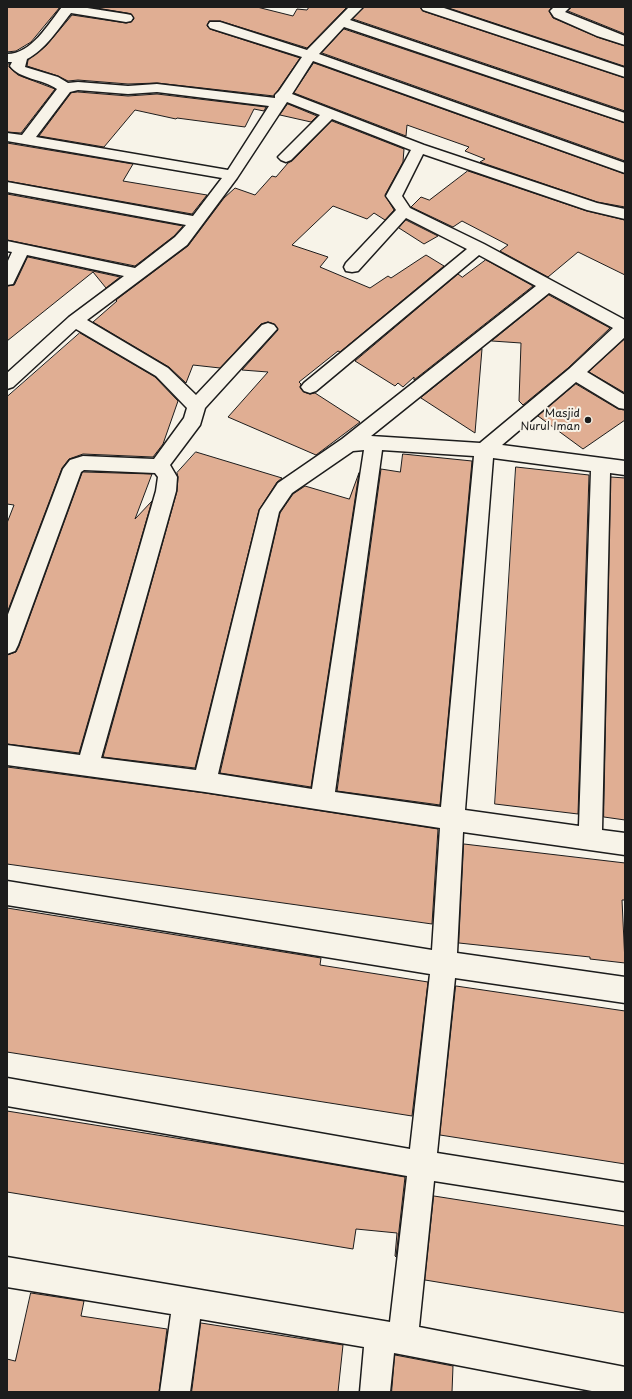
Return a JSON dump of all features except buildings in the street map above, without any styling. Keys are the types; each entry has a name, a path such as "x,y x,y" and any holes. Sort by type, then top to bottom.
{"street":[{"path":"7,383 75,321 181,241 232,175 310,55 356,7"},
{"path":"428,7 625,73"},
{"path":"563,7 557,11 559,14 602,33 625,41"},
{"path":"7,58 21,56 36,46 69,8 126,18"},
{"path":"342,22 625,118"},
{"path":"215,25 310,55 625,168"},
{"path":"21,56 17,66 20,70 53,80 66,88 78,86 128,90 157,88 280,99 330,112 420,148 593,207 625,214"},
{"path":"26,140 66,88"},
{"path":"286,156 330,112"},
{"path":"7,137 232,175"},
{"path":"375,1392 391,1337 422,1165 444,964 452,820 484,450 575,373 625,327 478,248 404,211 394,196 420,148"},
{"path":"7,187 197,222"},
{"path":"352,268 404,211"},
{"path":"7,280 14,247 139,274"},
{"path":"310,387 478,248"},
{"path":"206,782 270,510 285,488 349,444 548,286"},
{"path":"75,321 162,372 196,406"},
{"path":"159,466 193,420 196,406 268,328"},
{"path":"575,373 625,403"},
{"path":"349,444 374,443 484,450 625,468"},
{"path":"322,801 374,443"},
{"path":"7,645 73,469 77,465 83,463 159,466 166,472 168,477 166,491 88,765"},
{"path":"590,839 601,465"},
{"path":"7,755 88,765 322,801 625,844"},
{"path":"7,893 444,964 625,990"},
{"path":"7,1092 422,1165 625,1197"},
{"path":"7,1272 391,1337 589,1384 625,1382"},
{"path":"175,1392 187,1302"}],"place":[{"name":"Masjid Nurul Iman","path":"588,420"}]}
